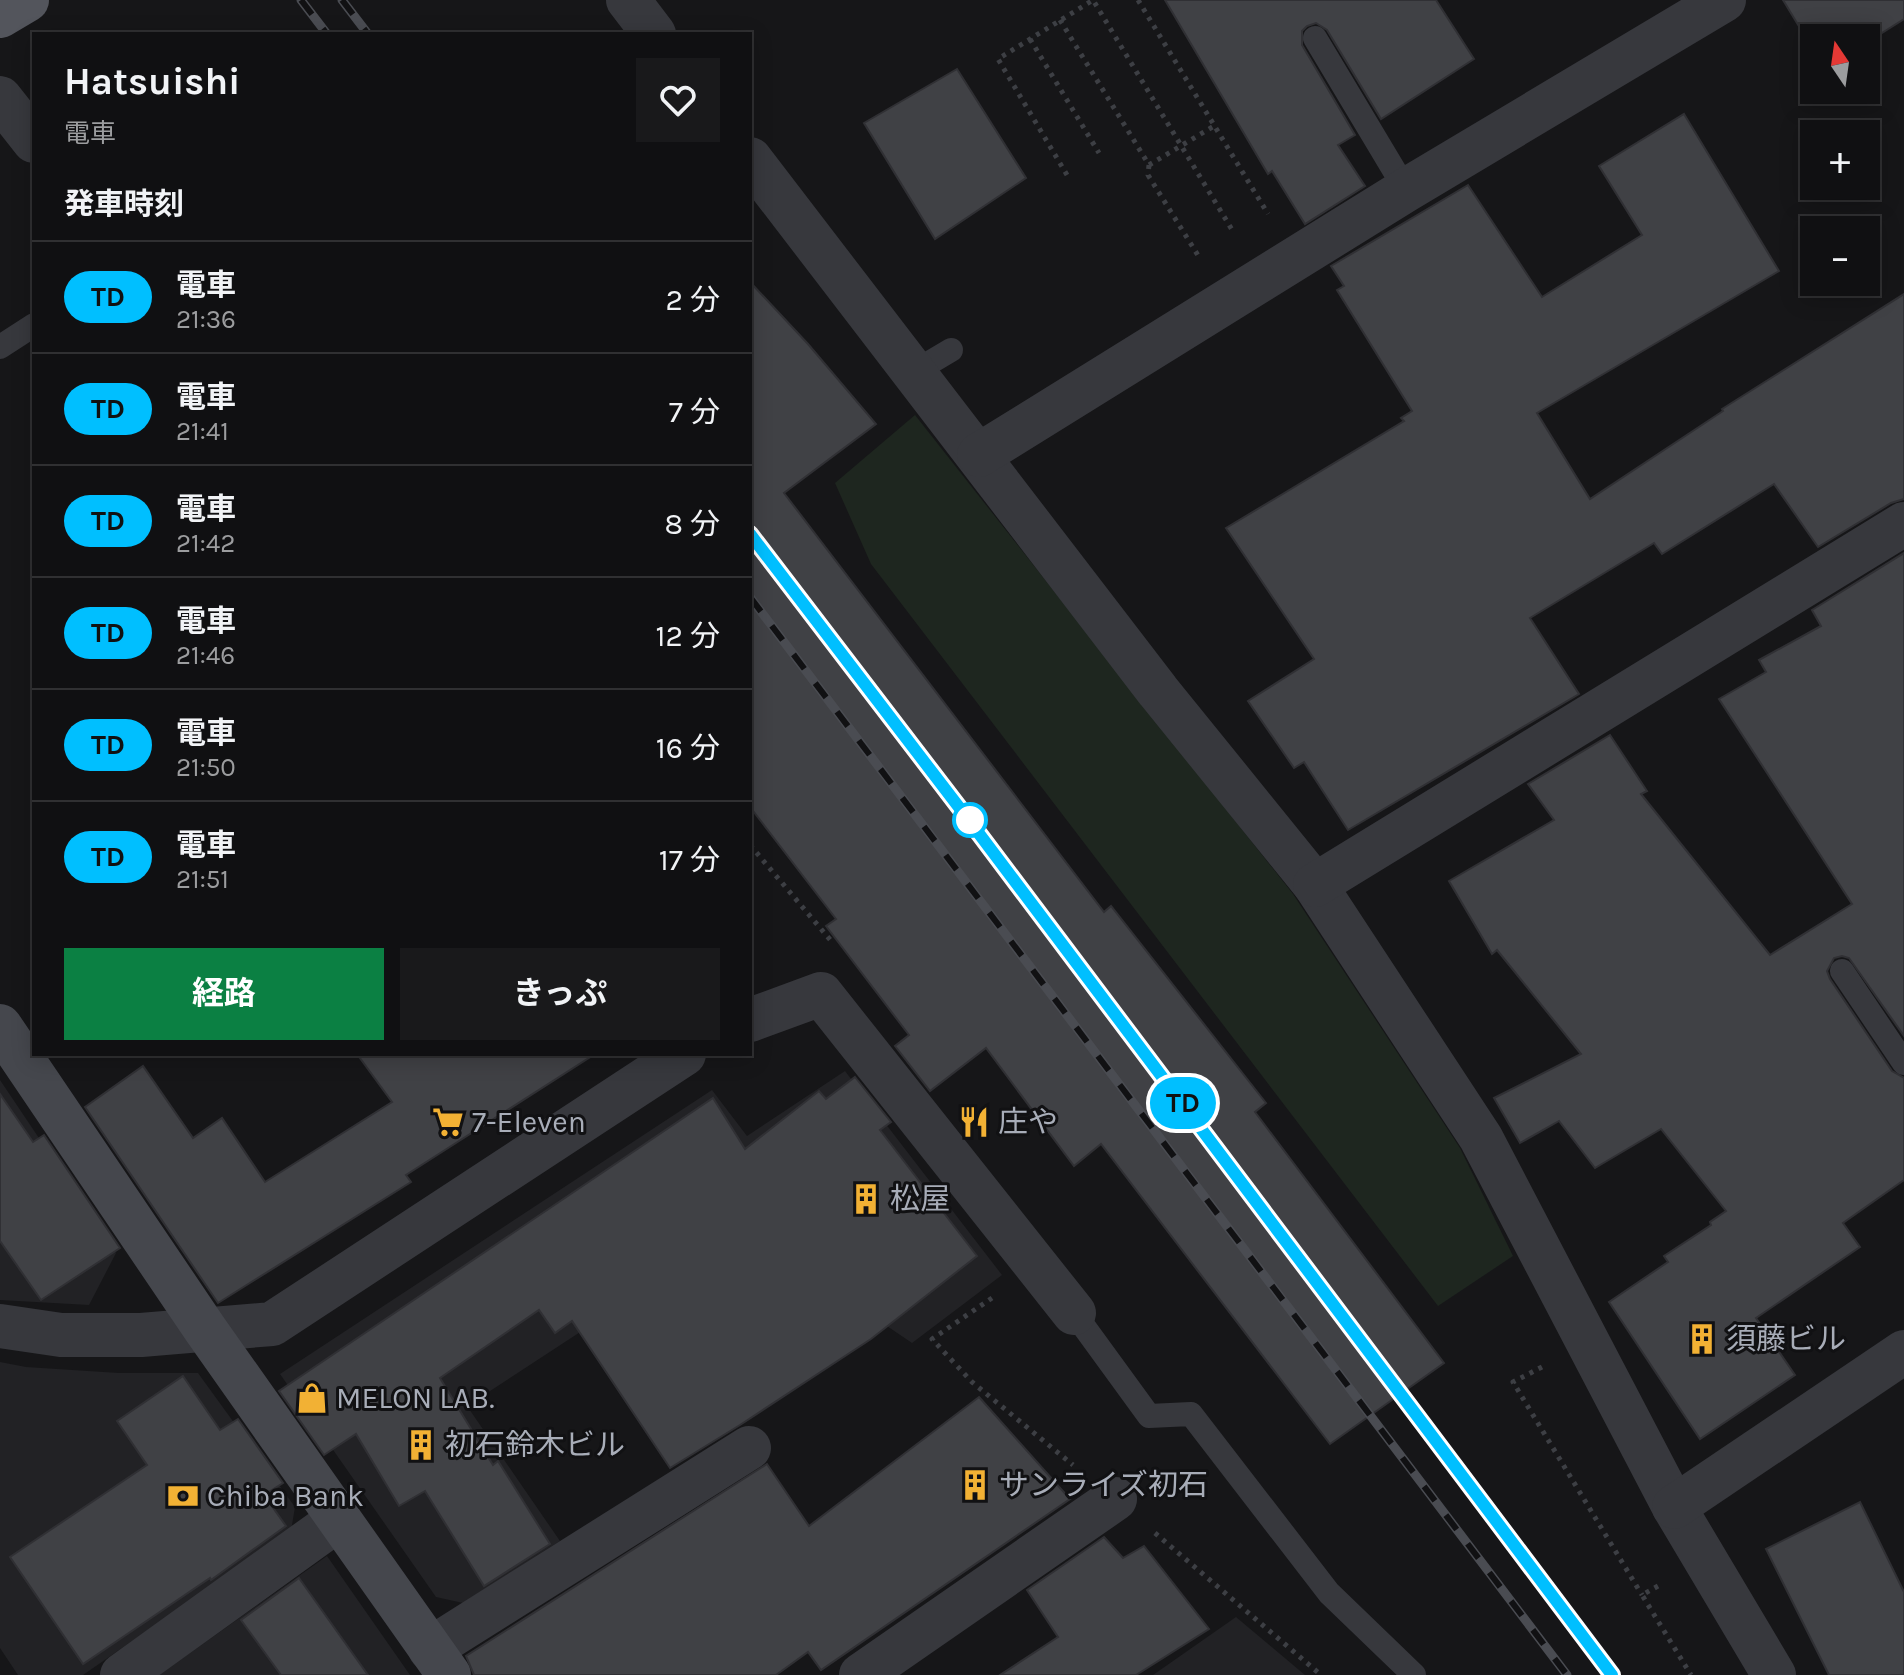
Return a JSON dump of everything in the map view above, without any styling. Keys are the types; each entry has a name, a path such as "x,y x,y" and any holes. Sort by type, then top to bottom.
{"main road":[{"path":"0,16 27,0"}],"street":[{"path":"628,0 652,32"},
{"path":"979,455 1150,332 1262,278 1724,0"},
{"path":"0,98 32,138"},
{"path":"752,161 933,361 979,455 1158,691 1315,885 1481,1138 1674,1507 1774,1675"},
{"path":"1315,885 1904,524"},
{"path":"752,1019 821,994 1074,1313"},
{"path":"0,1026 205,1329 440,1662 749,1448"},
{"path":"0,1326 61,1335 141,1335 272,1324 681,1056"},
{"path":"1674,1507 1904,1352"},
{"path":"861,1675 1115,1499"},
{"path":"122,1675 339,1519"}],"lane":[{"path":"1315,38 1406,190"},
{"path":"0,347 32,326"},
{"path":"1842,971 1904,1063"},
{"path":"1074,1313 1149,1416 1191,1414 1329,1593 1414,1675"}],"path":[{"path":"1067,175 998,59 1093,0 1262,278"},
{"path":"1138,0 1276,227"},
{"path":"1060,20 1149,165 1148,175 1208,270"},
{"path":"1030,39 1099,153"},
{"path":"1149,165 1214,126"},
{"path":"1003,1291 932,1339 972,1382 1321,1675"},
{"path":"1551,1363 1513,1382 1642,1595"}],"shaded area":[{"path":"915,415 1293,894 1460,1148 1513,1256 1438,1306 871,564 835,483"},
{"path":"845,1071 1002,1275 912,1343 881,1322 620,1306 467,1406 560,1541 463,1603 436,1597 280,1374 712,1090 747,1136"},
{"path":"0,1080 116,1253 89,1305 0,1300"},
{"path":"0,1362 26,1367 119,1373 198,1373 295,1507 291,1531 83,1675 18,1675 0,1648"},
{"path":"327,1556 410,1675 159,1675"},
{"path":"1236,1617 1305,1675 1153,1675"}],"building":[{"path":"1165,0 1436,0 1474,59 1381,119 1327,30 1316,23 1307,26 1302,31 1302,45 1355,135 1338,145 1365,186 1305,224 1272,171 1268,174"},
{"path":"1783,0 1904,0 1904,19 1880,34 1880,24 1800,24 1800,28"},
{"path":"957,69 1026,178 935,239 864,123"},
{"path":"1684,114 1779,271 1537,413 1590,499 1722,409 1904,294 1904,499 1891,503 1818,547 1774,484 1662,554 1654,543 1530,618 1579,694 1348,830 1304,762 1294,768 1248,701 1314,659 1226,528 1404,421 1401,418 1412,411 1337,290 1344,286 1331,266 1468,185 1542,297 1642,235 1599,166"},
{"path":"752,284 876,424 784,493 1104,912 1111,906 1266,1103 1255,1112 1444,1363 1330,1444 1101,1144 1074,1166 986,1048 930,1091 895,1046 909,1035 826,926 836,919 752,810"},
{"path":"1904,553 1904,1036 1849,958 1834,958 1827,971 1892,1071 1904,1078 1904,1180 1843,1223 1860,1247 1756,1318 1795,1375 1700,1439 1609,1302 1668,1262 1664,1256 1711,1225 1710,1222 1726,1211 1661,1129 1595,1168 1559,1121 1520,1143 1494,1098 1581,1054 1497,950 1492,954 1449,881 1554,820 1528,784 1610,735 1647,791 1641,794 1770,955 1852,904 1719,699 1766,672 1759,660 1821,626 1812,610"},
{"path":"358,1056 592,1056 406,1175 411,1182 218,1303 85,1107 143,1066 193,1138 222,1118 265,1182 392,1102"},
{"path":"855,1077 891,1122 880,1130 977,1256 871,1339 670,1468 572,1321 555,1333 539,1310 440,1378 493,1465 498,1461 550,1544 484,1586 425,1491 399,1506 356,1434 324,1455 279,1391 713,1098 745,1149 819,1091 826,1099"},
{"path":"0,1094 33,1142 44,1135 120,1248 41,1300 0,1241"},
{"name":"Chiba Bank","path":"183,1376 220,1430 238,1419 283,1483 264,1495 286,1526 211,1580 83,1664 10,1557 147,1465 117,1421"},
{"path":"979,1397 1070,1499 821,1670 808,1652 776,1675 474,1675 466,1656 767,1464 809,1526"},
{"path":"1860,1502 1904,1592 1904,1675 1829,1675 1766,1549"},
{"path":"1104,1537 1123,1558 1144,1546 1209,1629 1136,1675 1000,1675 1058,1637 1027,1590"},
{"path":"299,1578 368,1675 281,1675 241,1620"}],"railway":[{"path":"301,0 325,32"},
{"path":"342,0 366,32"},
{"path":"752,537 1612,1675"},
{"path":"752,600 1567,1675"}],"train":[{"name":"TD","path":"752,537 1612,1675"}],"place":[{"name":"7-Eleven","path":"448,1122"},
{"name":"庄や","path":"974,1122"},
{"name":"松屋","path":"866,1199"},
{"name":"須藤ビル","path":"1702,1339"},
{"name":"MELON LAB.","path":"312,1398"},
{"name":"初石鈴木ビル","path":"421,1445"},
{"name":"サンライズ初石","path":"975,1485"},
{"name":"Chiba Bank","path":"183,1496"}]}
